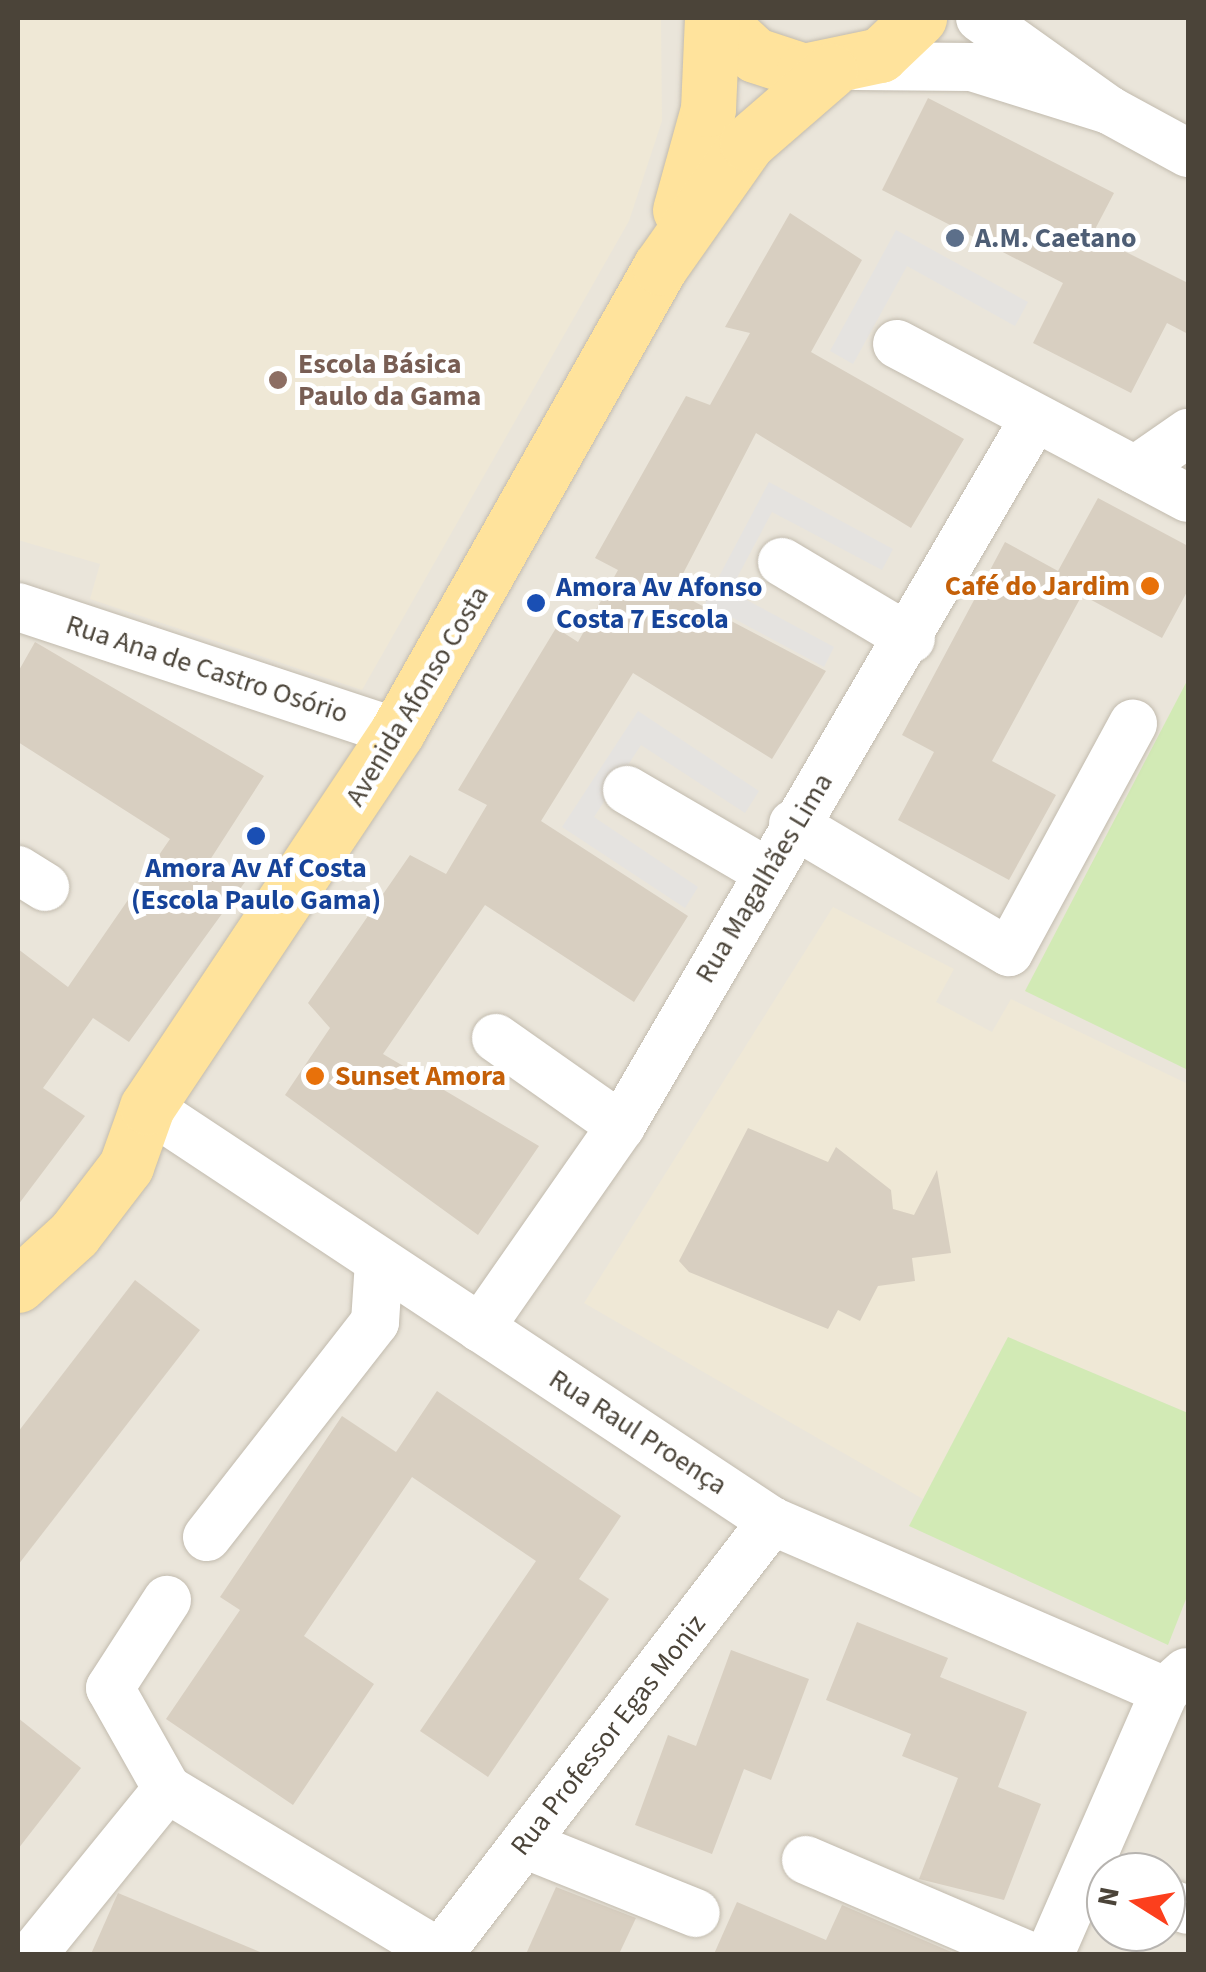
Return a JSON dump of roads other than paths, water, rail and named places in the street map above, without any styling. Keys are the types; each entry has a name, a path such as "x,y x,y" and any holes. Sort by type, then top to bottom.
{"main road":[{"path":"714,18 767,60 843,68"},
{"path":"660,268 700,152 714,18"},
{"path":"660,268 747,143 843,68 919,18"},
{"name":"Avenida Afonso Costa","path":"26,1274 105,1196 146,1107 397,732 660,268"}],"street":[{"path":"980,18 1108,110 1188,153"},
{"path":"843,68 972,66 1108,110"},
{"path":"898,344 1188,498"},
{"name":"Rua Magalhães Lima","path":"480,1328 621,1126 764,870 912,640 1034,419"},
{"path":"1135,470 1188,433"},
{"path":"782,562 912,640"},
{"name":"Rua Ana de Castro Osório","path":"18,606 397,732"},
{"path":"793,824 1010,952 1133,724"},
{"path":"627,790 764,870"},
{"path":"496,1038 621,1126"},
{"name":"Rua Raul Proença","path":"146,1107 772,1521 1177,1681"},
{"path":"207,1537 375,1322 379,1262"},
{"name":"Rua Professor Egas Moniz","path":"167,1789 442,1952 772,1521"},
{"path":"33,1954 167,1789 110,1688 166,1600"},
{"path":"1107,1852 1177,1681"},
{"path":"524,1844 696,1913"},
{"path":"806,1860 1026,1954"},
{"path":"1050,1954 1086,1895"}],"place":[{"name":"A.M. Caetano","path":"955,238"},
{"name":"Escola Básica Paulo da Gama","path":"278,380"},
{"name":"Café do Jardim","path":"1150,586"},
{"name":"Amora Av Afonso Costa 7 Escola","path":"536,603"},
{"name":"Amora Av Af Costa (Escola Paulo Gama)","path":"256,836"},
{"name":"Sunset Amora","path":"315,1076"}]}
